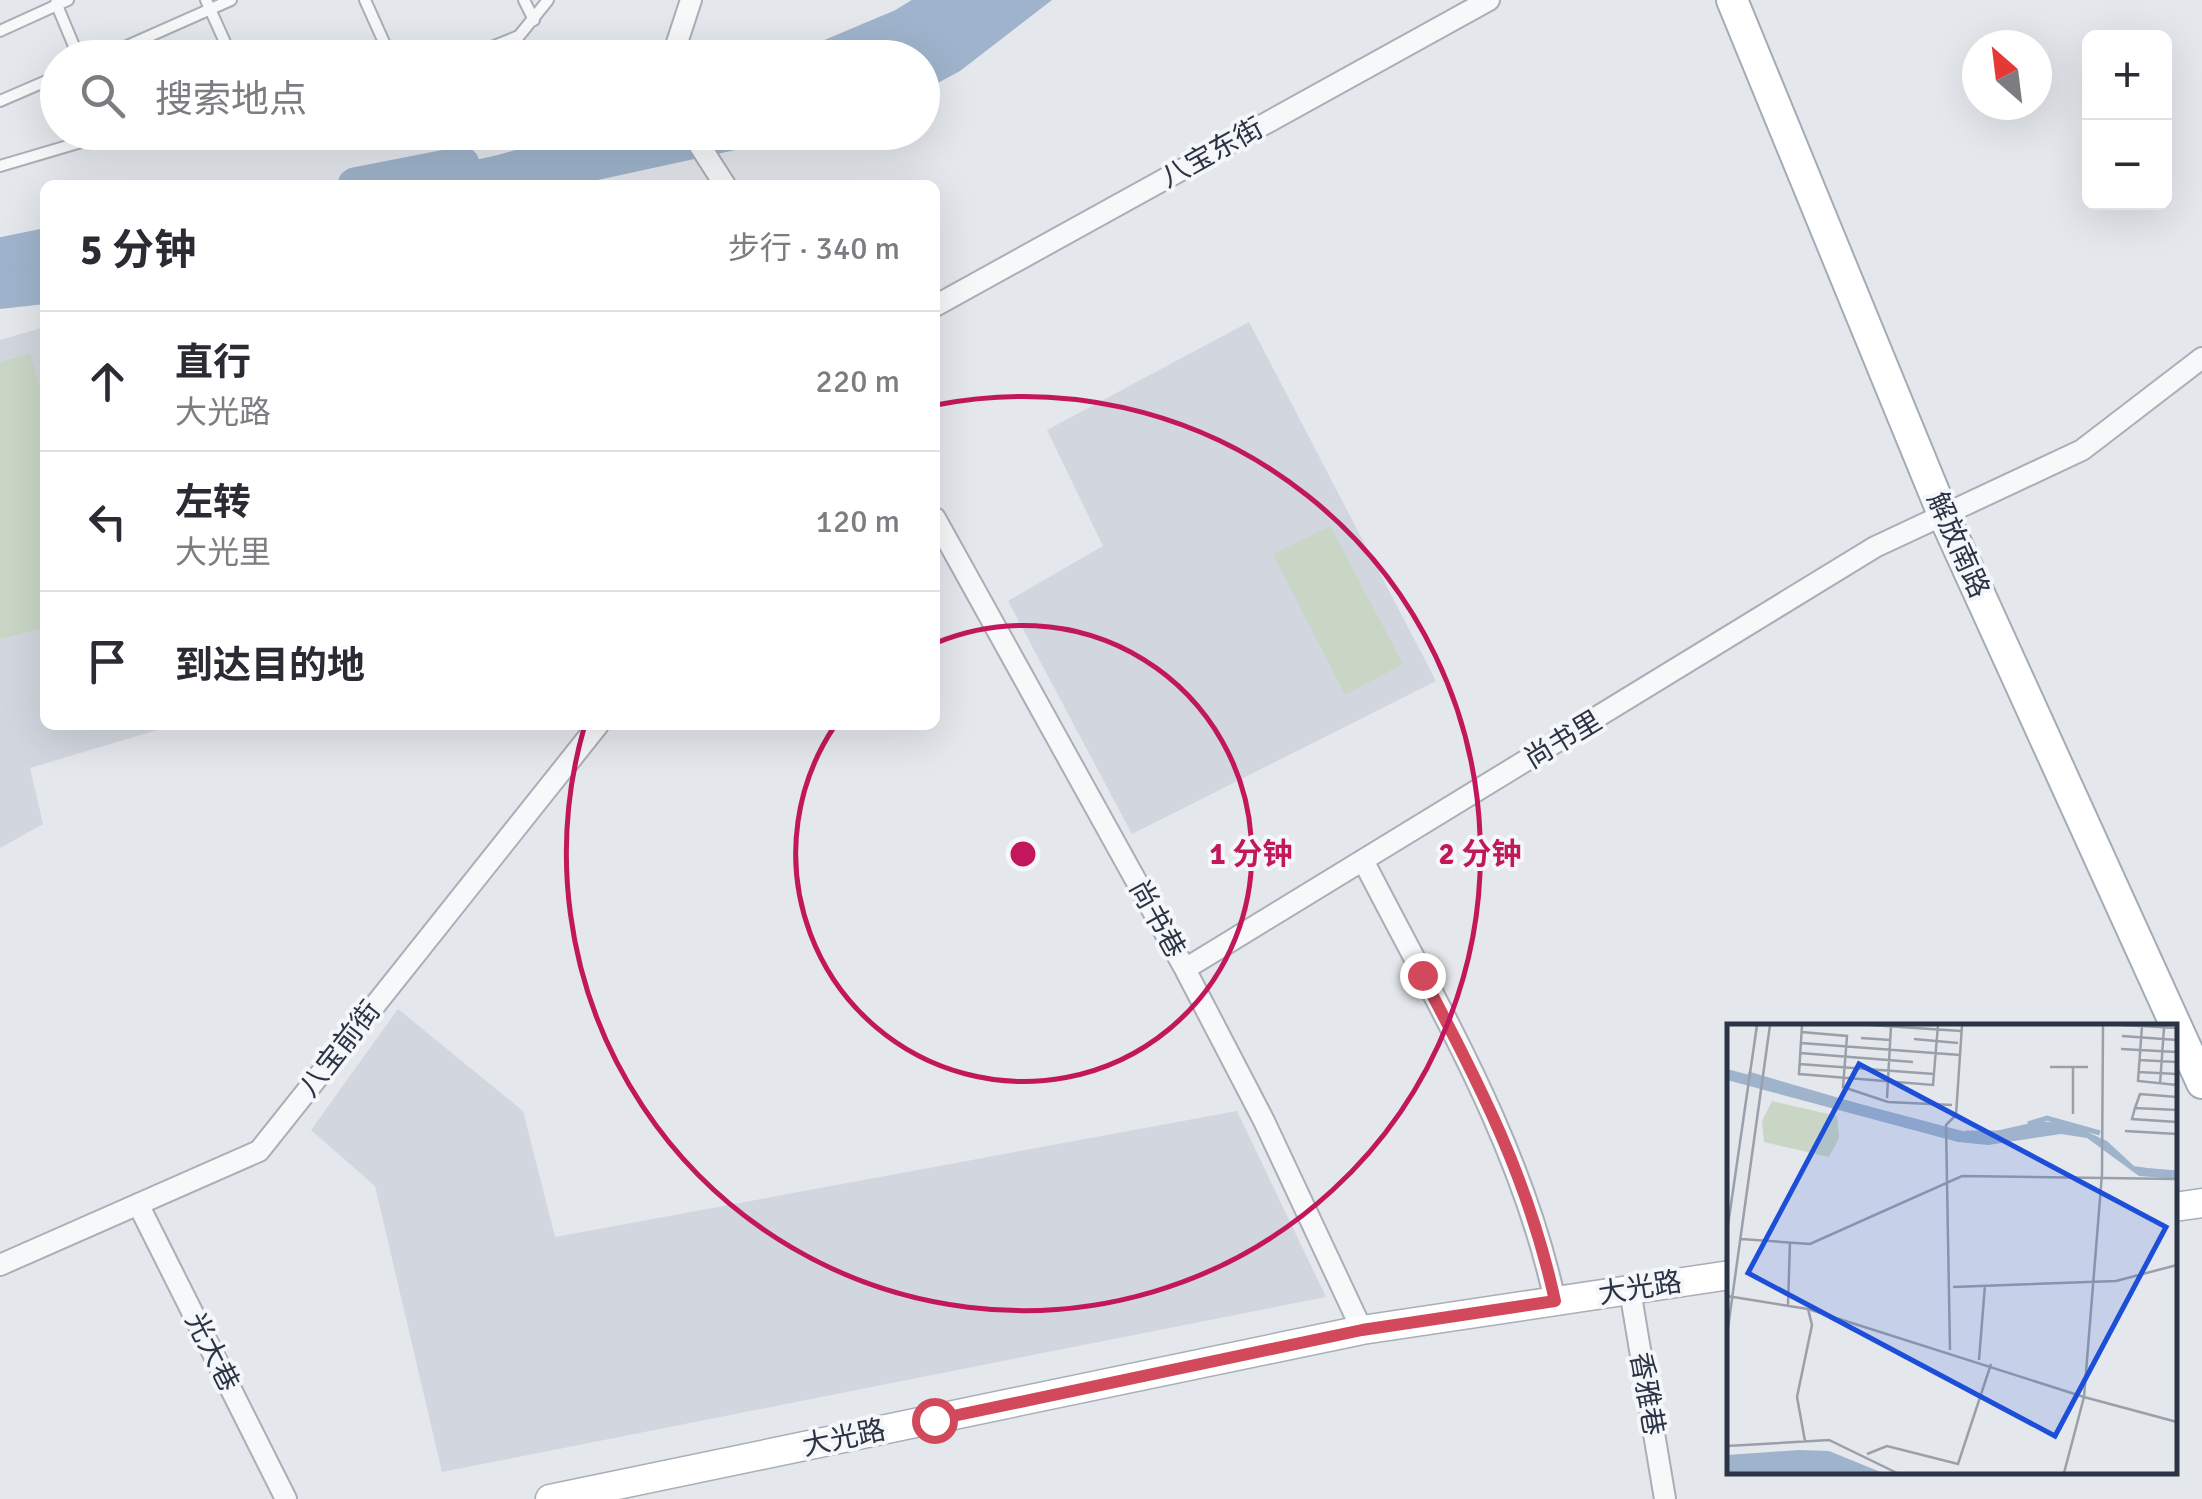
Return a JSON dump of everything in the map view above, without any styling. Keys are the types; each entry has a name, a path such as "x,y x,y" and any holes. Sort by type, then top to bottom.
{"street":[{"path":"678,40 691,0"},
{"name":"八宝东街","path":"940,303 1489,0"},
{"name":"解放南路","path":"1732,0 1943,514 2176,1024"},
{"path":"701,150 722,180"},
{"name":"尚书里","path":"1185,969 1875,547 2082,450 2202,358"},
{"name":"尚书巷","path":"940,527 1185,969 1264,1120 1362,1330"},
{"name":"八宝前街","path":"0,1265 259,1152 594,730"},
{"path":"1363,860 1498,1120 1539,1229 1555,1301"},
{"name":"解放南路","path":"2177,1027 2202,1082"},
{"path":"2177,1206 2202,1202"},
{"name":"光大巷","path":"138,1204 286,1499"},
{"name":"大光路","path":"550,1499 1362,1330 1727,1274"},
{"name":"香雅巷","path":"1630,1290 1665,1499"}],"lane":[{"path":"0,30 68,0"},
{"path":"137,40 208,5 231,0"},
{"path":"366,0 383,40"},
{"path":"524,0 534,20"},
{"path":"508,40 534,20 548,0"},
{"path":"56,3 71,40"},
{"path":"208,5 224,40"},
{"path":"0,101 40,84"},
{"path":"0,166 55,150"}],"shaded area":[{"path":"1249,322 1436,681 1132,834 1008,601 1103,546 1047,430"},
{"path":"40,328 40,730 157,730 30,768 43,824 0,848 0,340"},
{"path":"398,1009 523,1111 555,1237 1237,1111 1326,1297 442,1472 375,1186 311,1130"}],"green space":[{"path":"30,354 40,386 40,628 0,639 0,362"},
{"path":"1330,526 1403,664 1345,695 1273,554"}],"water":[{"path":"956,0 1052,0 960,71 940,82 940,40 875,40 930,20"},
{"path":"516,150 735,150 598,180 385,180"},
{"path":"40,252 40,305 0,309 0,260"}],"waterway":[{"path":"870,40 903,26 945,0"},
{"path":"380,180 462,164"},
{"path":"0,255 40,247"}],"route":[{"path":"934,1420 1362,1330 1555,1301 1539,1229 1498,1120 1422,975"}]}
